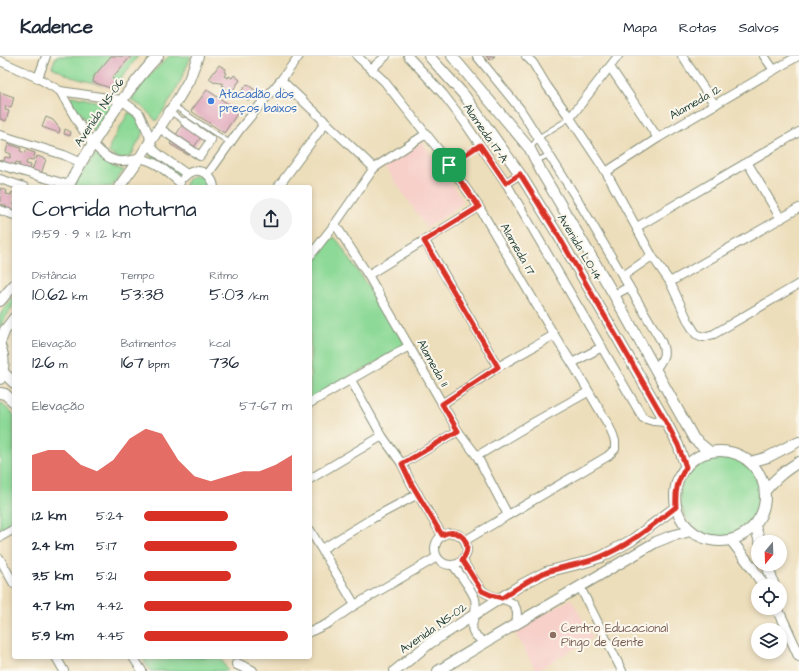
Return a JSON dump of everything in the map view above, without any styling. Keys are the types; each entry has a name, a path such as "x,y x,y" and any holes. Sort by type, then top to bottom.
{"street":[{"path":"38,78 46,56"},
{"name":"Avenida NS-06","path":"70,185 121,100 143,71 158,56"},
{"path":"120,185 172,109 189,80 198,56"},
{"path":"208,174 240,129 299,56"},
{"name":"Alameda 17","path":"357,56 384,81 426,134 479,207 554,335 572,362 609,426 615,441 614,451 594,465 466,540"},
{"path":"371,69 386,56"},
{"name":"Alameda 17-A","path":"408,56 443,94 506,183 643,418 653,422 666,422"},
{"name":"Avenida LO-14","path":"429,56 464,95 520,174 558,235 666,422 678,445 686,467"},
{"name":"Avenida LO-14","path":"452,56 530,149 535,161 614,295 694,439 710,452"},
{"path":"477,56 520,109 579,202 664,346 665,352 663,359 655,370"},
{"path":"526,56 533,63 606,172 652,256 670,282 689,323 696,334 703,337 714,334 798,286"},
{"path":"533,63 538,56"},
{"path":"570,118 618,56"},
{"path":"682,56 715,105"},
{"path":"764,56 774,70"},
{"name":"Alameda 12","path":"606,172 658,138 798,56"},
{"path":"0,61 38,78 60,91 121,100 139,114 154,150 160,156 187,174"},
{"path":"610,67 658,138"},
{"path":"281,80 374,168"},
{"path":"60,91 93,144 110,158 122,162 139,159 154,163 180,185 187,174 201,171 208,174 213,185"},
{"path":"159,128 200,156 211,140 184,122"},
{"path":"279,185 326,122"},
{"path":"637,227 799,132"},
{"path":"312,253 335,224 374,168 426,134"},
{"path":"0,135 64,155 82,163"},
{"path":"747,162 781,219"},
{"path":"0,165 66,185"},
{"path":"506,183 520,174"},
{"path":"0,179 18,185"},
{"path":"368,275 479,207"},
{"path":"670,282 799,208"},
{"path":"0,210 12,214"},
{"name":"Alameda 11","path":"335,224 368,275 458,431 477,456 508,515"},
{"path":"424,241 498,367"},
{"path":"623,276 652,256"},
{"path":"0,301 12,287"},
{"path":"614,295 629,287"},
{"path":"0,342 12,321"},
{"path":"442,404 498,367 554,335"},
{"path":"0,346 3,352 4,362 2,375 12,382"},
{"path":"312,402 409,346"},
{"path":"572,362 602,347"},
{"path":"351,380 382,436 402,464 442,535"},
{"path":"477,456 530,424 588,392"},
{"path":"0,393 5,394 12,400"},
{"path":"402,464 458,431"},
{"path":"312,477 382,436"},
{"path":"750,462 768,457 799,441"},
{"path":"724,451 738,454 750,462 758,470 763,480 766,500 762,514 755,526 744,535 731,540 717,542 703,538 691,531 682,520 676,507 675,493 678,479 686,467 696,458 710,452 724,451"},
{"path":"765,492 783,471 799,462"},
{"path":"322,549 373,518 418,494"},
{"name":"Avenida NS-02","path":"395,671 430,643 522,585 546,572 601,557 632,540 676,507"},
{"path":"755,526 758,535"},
{"path":"0,537 12,530"},
{"path":"444,669 485,642 656,542 671,536 691,531"},
{"path":"452,532 458,533 466,540 468,551 462,560 454,565 444,563 437,557 435,552 436,543 442,535 452,532"},
{"path":"312,533 355,605"},
{"path":"731,540 759,579"},
{"path":"312,631 329,623 355,605 437,557"},
{"path":"0,559 12,580"},
{"path":"462,560 482,591 510,601 515,606 518,614 516,624"},
{"path":"454,565 474,598 476,606 471,625 472,632 477,638 485,642"},
{"path":"580,587 622,671"},
{"path":"780,615 799,656"},
{"path":"57,659 64,671"},
{"path":"134,659 142,671"},
{"path":"237,664 252,671"}],"lane":[{"path":"172,109 184,122"},
{"path":"172,109 230,143"},
{"path":"530,149 538,138 570,118"},
{"path":"449,165 480,145"},
{"path":"535,161 548,155"}],"shaded area":[{"path":"422,142 464,202 427,228 385,167"},
{"name":"Centro Educacional Pingo de Gente","path":"571,599 593,638 536,671 514,631"}],"green space":[{"path":"56,56 138,56 114,88 71,77 52,67"},
{"path":"169,56 191,56 176,90 156,121 144,108 131,100 144,81"},
{"path":"72,96 113,105 95,133 70,101"},
{"path":"129,112 137,118 144,131 131,156 120,159 109,153 110,145"},
{"path":"96,153 114,167 124,170 113,185 74,185"},
{"path":"152,153 183,174 180,178 150,155"},
{"path":"195,175 200,176 205,178 209,185 185,185 188,179"},
{"path":"332,238 335,238 338,241 406,345 312,400 312,262 327,242"},
{"path":"12,298 12,307 0,327 0,315"},
{"path":"0,402 12,413 12,522 0,529"},
{"path":"721,455 737,458 750,467 759,480 762,496 759,512 750,525 737,534 721,537 705,534 692,525 683,512 680,496 683,480 692,467 705,458"},
{"path":"143,659 221,659 228,671 150,671"}],"building":[{"path":"111,56 131,56 112,78 116,81 110,88 93,82 94,76"},
{"path":"486,56 495,56 490,60"},
{"path":"219,65 226,69 224,76 228,78 229,76 232,78 234,75 240,80 230,94 224,90 225,88 222,86 224,84 215,83 209,79"},
{"path":"247,84 256,91 249,101 239,94"},
{"name":"Atacadão dos preços baixos","path":"207,90 239,111 224,133 191,111"},
{"path":"0,92 14,97 11,108 6,106 5,110 9,111 6,121 0,119"},
{"path":"46,117 53,120 60,129 59,133 42,127"},
{"path":"183,124 202,136 188,155 170,144"},
{"path":"65,129 71,132 70,136 64,134"},
{"path":"8,144 21,148 20,151 25,153 26,150 35,153 33,160 28,159 26,164 31,165 30,171 18,169 20,163 16,162 14,168 3,163 5,157 10,158 11,154 6,152"},
{"path":"37,156 46,159 41,174 32,171"},
{"path":"0,188 7,191 6,194 11,195 12,192 12,212 4,211 6,206 2,204 0,209"}],"place":[{"name":"Atacadão dos preços baixos","path":"211,101"},
{"name":"Centro Educacional Pingo de Gente","path":"553,635"}],"route":[{"path":"480,145 506,183 520,174 558,235 666,422 678,445 686,467 678,479 675,493 676,507 632,540 601,557 546,572 502,598 482,591 462,560 468,551 466,540 458,533 452,532 442,535 411,483 402,464 458,431 442,404 498,367 424,241 479,207 449,165 480,145"}]}
